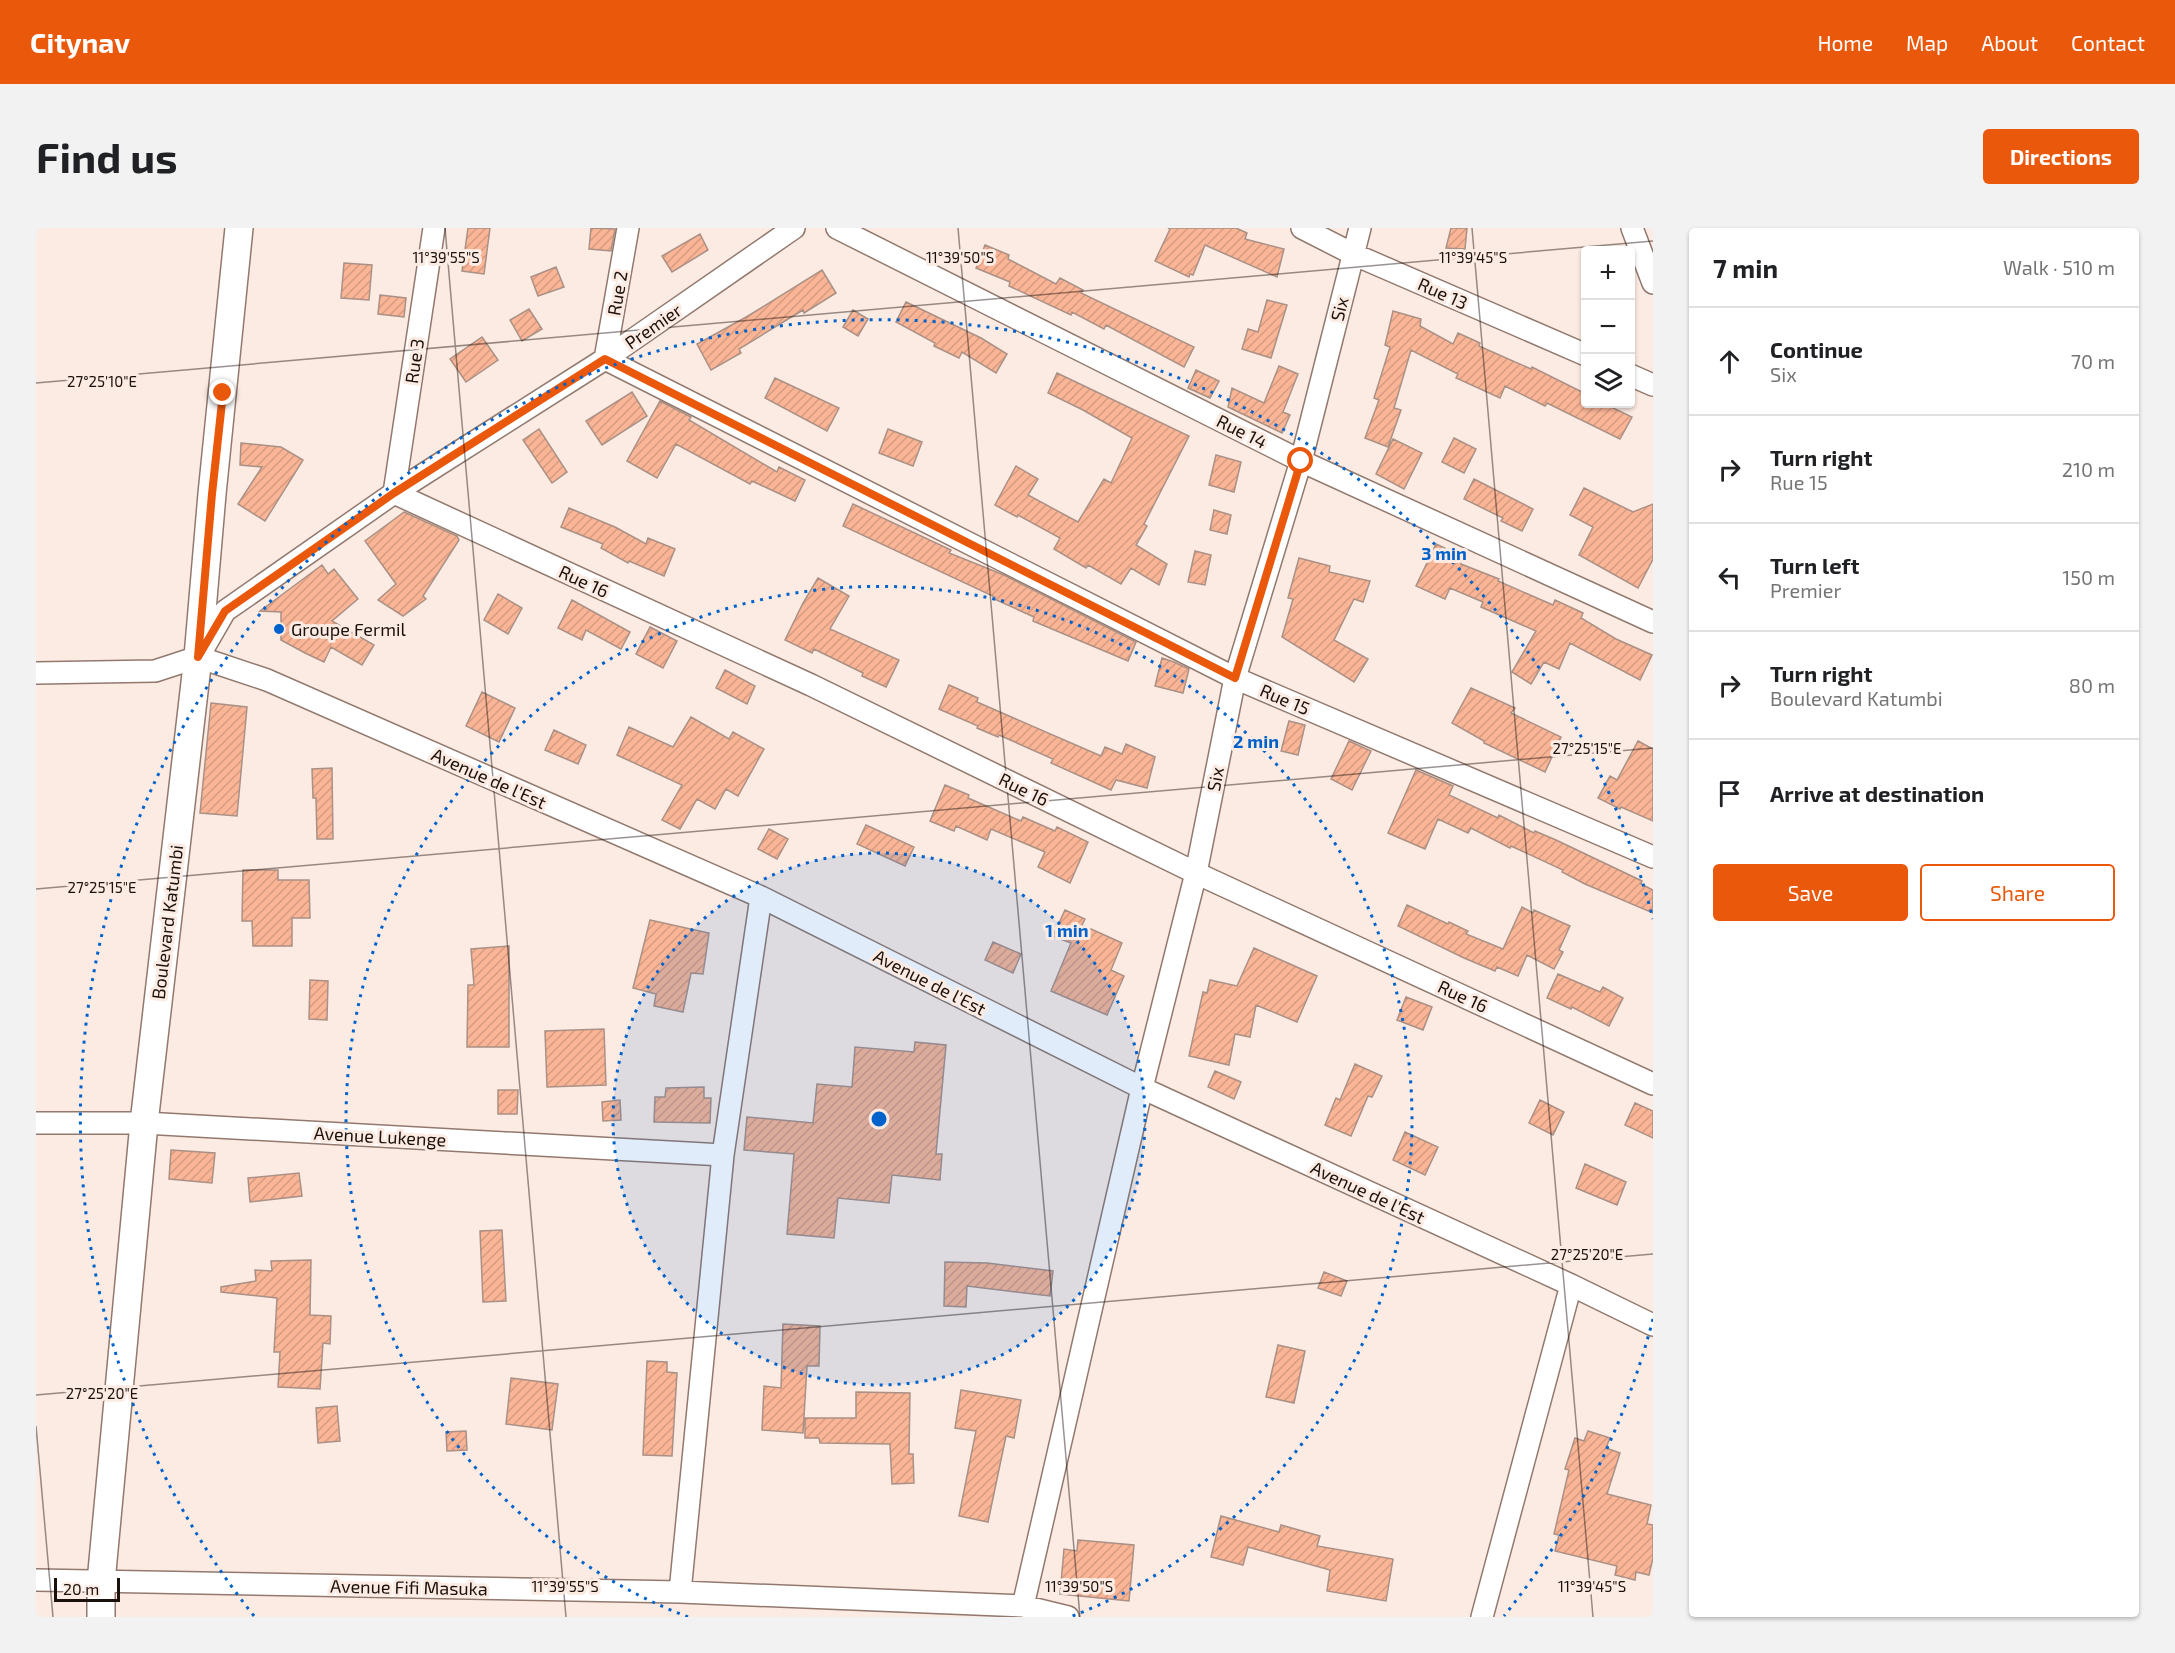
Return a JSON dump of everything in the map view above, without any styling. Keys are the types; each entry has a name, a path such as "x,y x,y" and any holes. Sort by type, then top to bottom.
{"street":[{"name":"Boulevard Katumbi","path":"101,1617 100,1582 144,1123 198,657 239,228"},
{"name":"Rue 3","path":"394,493 434,228"},
{"name":"Rue 2","path":"605,359 628,228"},
{"name":"Premier","path":"198,657 225,611 394,493 605,359 794,228"},
{"name":"Rue 14","path":"837,228 1301,461 1653,622"},
{"name":"Rue 13","path":"1302,228 1353,254 1584,354"},
{"name":"Six","path":"1023,1606 1142,1088 1196,873 1235,678 1301,461 1360,228"},
{"path":"1632,228 1653,283"},
{"name":"Rue 15","path":"605,359 1235,678 1653,857"},
{"path":"1635,377 1653,385"},
{"name":"Rue 16","path":"394,493 811,685 1196,873 1653,1084"},
{"path":"36,673 155,671 198,657"},
{"name":"Avenue de l'Est","path":"198,657 267,680 761,897 1142,1088 1653,1325"},
{"path":"680,1592 723,1155 761,897"},
{"name":"Avenue Lukenge","path":"36,1123 144,1123 723,1155"},
{"path":"1482,1617 1571,1285"},
{"name":"Avenue Fifi Masuka","path":"36,1580 680,1592 1023,1606 1068,1617"}],"building":[{"path":"468,228 490,228 484,274 462,271"},
{"path":"591,228 615,229 611,251 589,249"},
{"path":"1168,228 1236,228 1247,233 1245,239 1284,249 1277,277 1205,245 1193,275 1190,274 1189,277 1155,261 1170,229"},
{"path":"1451,228 1467,228 1465,249 1446,248"},
{"path":"700,234 708,250 672,272 662,256"},
{"path":"985,245 1009,255 1008,259 1056,284 1060,278 1083,290 1081,293 1194,347 1184,367 1106,325 1104,329 1072,312 1071,315 1009,286 1010,282 976,268"},
{"path":"344,263 372,265 369,300 341,298"},
{"path":"556,267 564,287 538,296 531,277"},
{"path":"822,270 836,293 739,349 741,353 711,370 697,344 748,316"},
{"path":"380,295 406,298 404,317 378,314"},
{"path":"1267,300 1287,305 1271,358 1242,349 1248,329 1258,332"},
{"path":"906,302 981,338 1007,354 996,373 962,352 959,358 934,346 935,343 896,322"},
{"path":"529,309 542,329 522,341 510,320"},
{"path":"853,310 868,319 858,336 843,327"},
{"path":"1393,311 1421,319 1420,326 1453,344 1458,333 1480,343 1479,346 1531,369 1532,367 1581,392 1581,408 1613,408 1632,417 1620,439 1547,403 1545,406 1505,386 1500,398 1456,378 1458,374 1411,350 1394,408 1401,410 1388,447 1365,438 1379,400 1374,398 1390,347 1385,345"},
{"path":"482,337 498,360 466,382 450,359"},
{"path":"1279,366 1298,374 1283,412 1290,415 1282,433 1228,407 1232,388 1264,403"},
{"path":"1196,370 1219,381 1210,398 1188,388"},
{"path":"1057,373 1189,436 1144,524 1147,526 1136,545 1167,564 1159,585 1131,568 1121,584 1088,565 1086,568 1054,549 1060,538 995,505 1016,466 1038,479 1028,495 1078,522 1104,479 1111,483 1132,438 1048,393"},
{"path":"775,378 839,408 827,431 765,398"},
{"path":"632,392 647,416 602,445 586,421"},
{"path":"660,401 691,417 689,420 777,472 779,467 805,480 795,501 752,481 750,484 676,444 657,478 627,461"},
{"path":"539,429 567,472 552,483 523,440"},
{"path":"888,429 922,442 913,466 879,453"},
{"path":"1454,438 1476,449 1464,473 1442,462"},
{"path":"1393,439 1422,453 1404,489 1376,474"},
{"path":"241,443 281,447 303,460 265,521 238,504 262,467 240,465"},
{"path":"1216,455 1241,462 1234,492 1209,485"},
{"path":"1474,479 1533,509 1522,531 1501,521 1503,518 1464,499"},
{"path":"1584,488 1633,512 1653,504 1653,559 1638,588 1579,555 1593,527 1570,515"},
{"path":"853,504 951,550 949,553 1004,575 1136,642 1128,661 1033,621 1034,617 994,599 995,597 843,526"},
{"path":"569,508 615,527 646,544 648,538 675,549 664,576 629,561 628,563 601,548 603,544 561,527"},
{"path":"1214,510 1231,515 1227,534 1210,530"},
{"path":"404,512 457,536 459,540 423,596 426,599 403,616 378,600 396,584 365,541"},
{"path":"1436,544 1464,557 1461,564 1553,605 1555,600 1583,613 1581,618 1616,639 1652,655 1640,680 1570,643 1559,669 1544,662 1531,684 1512,672 1536,631 1481,607 1483,602 1450,588 1445,599 1416,586"},
{"path":"1195,551 1211,555 1205,585 1188,582"},
{"path":"1299,558 1330,566 1329,572 1370,581 1363,602 1354,599 1334,640 1368,659 1354,682 1282,637 1293,599 1288,598"},
{"path":"322,565 328,574 334,569 358,599 332,621 374,645 362,665 331,647 324,662 305,653 281,640 281,612 260,611"},
{"path":"818,578 849,596 830,629 899,660 886,687 814,649 812,653 785,640"},
{"path":"498,594 522,608 508,634 484,620"},
{"path":"572,600 630,632 621,649 586,630 582,640 558,628"},
{"path":"650,627 677,641 663,668 636,654"},
{"path":"1162,658 1189,669 1183,693 1155,686"},
{"path":"725,670 755,686 747,704 716,688"},
{"path":"949,685 978,698 977,702 1101,756 1105,747 1122,754 1126,744 1155,757 1147,788 1116,780 1111,790 1051,763 1053,759 999,735 998,737 977,728 978,726 939,709"},
{"path":"1471,688 1515,708 1511,713 1561,737 1545,772 1484,743 1452,723"},
{"path":"482,692 515,708 499,742 466,726"},
{"path":"211,703 247,707 237,816 200,813"},
{"path":"691,717 729,739 733,732 764,749 738,796 726,789 715,809 697,799 680,829 662,820 682,785 617,755 629,727 673,747"},
{"path":"1289,721 1305,725 1298,755 1281,751"},
{"path":"554,730 586,745 578,764 545,750"},
{"path":"1349,741 1371,751 1352,790 1331,779"},
{"path":"1638,741 1653,749 1653,821 1598,798 1610,776 1617,780"},
{"path":"332,768 333,839 317,839 316,798 313,798 312,769"},
{"path":"1416,770 1453,786 1449,795 1498,818 1499,815 1534,833 1535,831 1556,840 1642,881 1641,884 1653,890 1653,913 1585,884 1562,872 1563,870 1511,846 1510,848 1471,828 1468,833 1438,819 1425,849 1388,833"},
{"path":"945,785 969,795 968,798 1021,821 1023,817 1055,831 1057,827 1088,842 1070,883 1038,867 1045,852 991,829 987,840 956,826 954,831 930,821"},
{"path":"866,825 914,847 905,866 857,844"},
{"path":"769,829 788,839 777,859 758,849"},
{"path":"243,870 278,870 278,880 309,880 310,918 292,918 292,946 253,946 252,921 242,921"},
{"path":"1407,905 1448,924 1449,922 1468,931 1466,934 1503,949 1522,907 1570,926 1559,950 1563,952 1554,969 1527,955 1518,976 1497,967 1495,971 1398,926"},
{"path":"1065,910 1085,919 1082,925 1122,943 1111,970 1124,976 1107,1015 1051,991 1071,943 1053,936"},
{"path":"650,920 709,933 703,974 691,973 683,1012 654,1006 656,994 633,988"},
{"path":"993,942 1021,954 1013,973 985,960"},
{"path":"509,946 509,1047 467,1047 468,985 474,985 471,949"},
{"path":"1254,948 1317,976 1297,1022 1256,1005 1250,1037 1235,1034 1229,1065 1189,1056 1203,992 1207,993 1210,980 1237,986"},
{"path":"1558,974 1600,992 1603,987 1623,998 1609,1026 1572,1007 1571,1009 1547,998"},
{"path":"310,980 328,981 327,1020 309,1019"},
{"path":"1406,997 1432,1007 1423,1030 1397,1020"},
{"path":"604,1029 606,1085 547,1087 545,1031"},
{"path":"915,1042 946,1045 936,1154 942,1154 940,1180 892,1175 889,1203 838,1198 834,1238 787,1234 794,1154 744,1150 747,1117 813,1123 817,1084 852,1087 855,1047 914,1052"},
{"path":"1355,1064 1382,1076 1372,1097 1368,1096 1351,1136 1325,1125 1336,1098 1340,1100"},
{"path":"1215,1071 1241,1082 1234,1099 1208,1087"},
{"path":"704,1087 704,1098 711,1098 710,1123 654,1122 655,1097 665,1097 666,1088"},
{"path":"498,1090 518,1090 517,1114 498,1114"},
{"path":"620,1100 621,1120 603,1121 602,1102"},
{"path":"1540,1100 1564,1112 1553,1135 1529,1123"},
{"path":"1635,1103 1653,1111 1653,1138 1625,1125"},
{"path":"1405,1132 1438,1147 1425,1175 1393,1160"},
{"path":"171,1150 215,1153 212,1183 169,1179"},
{"path":"1585,1164 1626,1182 1617,1205 1576,1188"},
{"path":"299,1173 302,1196 250,1202 248,1178"},
{"path":"502,1230 506,1301 483,1302 480,1231"},
{"path":"311,1260 310,1315 331,1316 330,1344 323,1343 320,1389 278,1387 280,1352 274,1352 277,1298 221,1292 221,1287 256,1281 255,1270 272,1271 271,1261"},
{"path":"945,1262 987,1263 1053,1271 1050,1296 967,1286 966,1307 944,1306"},
{"path":"1324,1272 1347,1281 1341,1296 1318,1288"},
{"path":"783,1324 820,1326 819,1366 807,1366 803,1433 762,1430 764,1386 781,1388"},
{"path":"1278,1345 1305,1351 1294,1403 1266,1397"},
{"path":"647,1361 667,1362 667,1372 677,1373 672,1456 643,1455"},
{"path":"511,1378 558,1384 552,1430 506,1424"},
{"path":"961,1390 1021,1400 1014,1438 1006,1436 988,1522 959,1516 976,1431 955,1428"},
{"path":"856,1392 910,1393 909,1454 913,1454 914,1483 892,1484 890,1444 820,1443 819,1438 805,1438 805,1418 856,1418"},
{"path":"337,1406 340,1441 318,1443 316,1408"},
{"path":"466,1431 467,1450 447,1451 446,1432"},
{"path":"1588,1431 1610,1438 1606,1448 1620,1453 1607,1494 1651,1505 1647,1524 1653,1525 1653,1558 1649,1575 1636,1572 1635,1580 1615,1575 1617,1566 1555,1551 1559,1535 1554,1534 1569,1470 1565,1469 1575,1438 1584,1441"},
{"path":"1221,1516 1279,1532 1281,1525 1320,1536 1317,1546 1393,1559 1386,1601 1327,1591 1330,1570 1248,1547 1243,1565 1211,1557"},
{"path":"1078,1540 1134,1545 1129,1601 1060,1594 1064,1549 1077,1551"}],"place":[{"name":"Groupe Fermil","path":"279,629"}],"route":[{"path":"223,393 198,657 225,611 394,493 605,359 1235,678 1301,461"}]}
